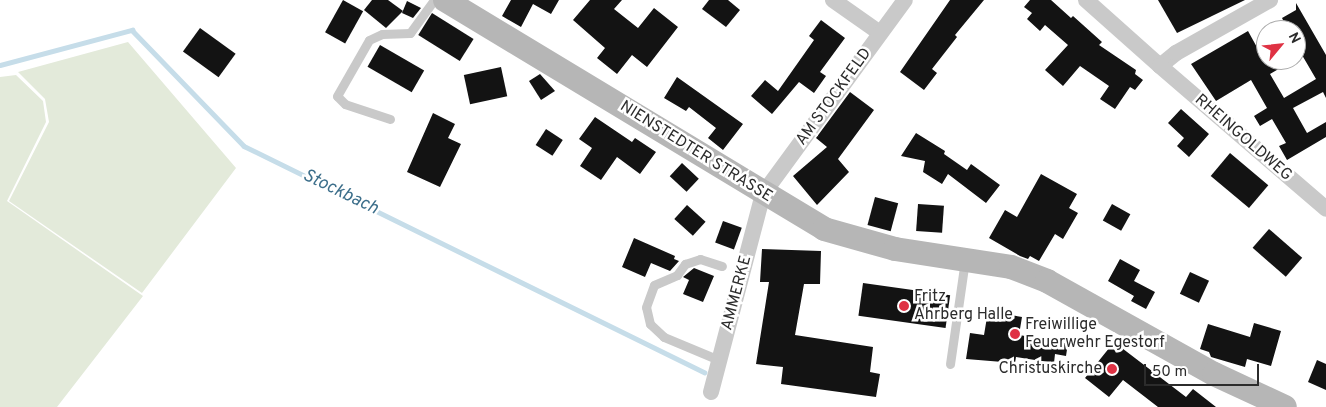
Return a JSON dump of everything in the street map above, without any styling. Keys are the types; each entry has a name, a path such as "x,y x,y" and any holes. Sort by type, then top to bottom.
{"main road":[{"name":"NIENSTEDTER STRASSE","path":"445,0 763,194 824,229 851,239 1012,267 1047,281 1214,374 1285,407"}],"street":[{"path":"833,0 880,33"},
{"name":"AM STOCKFELD","path":"763,194 904,0"},
{"name":"RHEINGOLDWEG","path":"1086,0 1326,210"},
{"path":"1160,66 1176,53 1270,0"},
{"name":"AMMERKE","path":"711,392 763,194"}],"lane":[{"path":"390,119 346,104 337,96 369,40 378,35 410,33 434,0"},
{"path":"950,364 965,258"},
{"path":"719,360 664,337 650,324 646,308 654,285 677,275 685,264 700,259 722,266"}],"green space":[{"path":"128,42 236,168 142,293 9,201 49,122 45,99 18,72"},
{"path":"16,75 43,101 46,122 7,201 143,296 57,407 0,407 0,77"}],"building":[{"path":"343,0 363,11 345,44 325,32"},
{"path":"372,0 388,0 403,11 386,28 364,10"},
{"path":"511,0 559,0 551,14 533,4 521,27 502,16"},
{"path":"590,0 622,0 614,9 638,28 654,8 678,27 647,67 632,55 617,74 597,58 605,48 573,20"},
{"path":"709,0 728,0 740,10 726,27 702,9"},
{"path":"950,0 984,0 955,35 957,37 932,69 937,73 924,90 900,72"},
{"path":"1030,0 1051,0 1071,18 1073,16 1102,42 1099,45 1136,70 1135,74 1143,80 1135,90 1130,87 1115,109 1100,99 1109,86 1080,66 1063,86 1045,70 1068,45 1045,25 1040,31 1027,19 1032,13 1024,7"},
{"path":"1158,0 1245,0 1177,33"},
{"path":"407,1 421,8 413,18 402,13"},
{"path":"1296,3 1306,20 1283,20 1282,18 1296,10"},
{"path":"432,13 474,39 460,61 418,35"},
{"path":"821,20 845,38 820,72 826,76 814,93 799,82 772,114 751,96 765,80 778,91 814,40 809,36"},
{"path":"1306,20 1326,55 1326,98 1323,92 1293,108 1307,133 1326,122 1326,137 1287,160 1279,146 1286,143 1272,119 1260,126 1254,116 1267,108 1251,80 1216,101 1191,64 1248,31 1256,46 1256,70 1277,70 1270,74 1284,98 1316,79 1306,62"},
{"path":"200,28 236,54 219,77 183,51"},
{"path":"380,45 424,70 412,92 368,67"},
{"path":"501,67 507,96 470,104 464,75"},
{"path":"540,74 555,91 541,100 529,81"},
{"path":"677,77 743,124 723,150 708,138 716,128 689,107 686,111 664,98"},
{"path":"850,92 874,110 838,159 849,172 817,205 793,176 827,147 816,138"},
{"path":"1181,109 1209,134 1189,157 1177,146 1184,138 1168,123"},
{"path":"433,113 455,124 448,138 461,144 440,187 407,172"},
{"path":"595,117 632,142 635,138 656,152 640,174 617,157 601,180 580,166 592,148 579,139"},
{"path":"546,129 563,140 552,156 536,145"},
{"path":"916,133 945,151 944,154 967,170 971,164 1000,185 986,203 948,174 942,184 923,172 925,161 901,156"},
{"path":"1230,153 1268,185 1249,208 1211,176"},
{"path":"682,163 699,179 687,192 670,176"},
{"path":"1041,174 1077,194 1069,208 1078,213 1063,239 1055,234 1039,261 1030,256 1028,259 1020,256 989,238 1005,210 1017,217"},
{"path":"875,197 898,203 891,231 867,225"},
{"path":"918,204 944,206 942,233 916,231"},
{"path":"1112,204 1130,214 1121,231 1103,221"},
{"path":"687,205 706,222 693,236 674,219"},
{"path":"723,221 742,228 734,249 715,243"},
{"path":"1269,229 1302,258 1286,277 1253,248"},
{"path":"634,238 675,256 674,259 679,261 670,271 651,263 645,277 622,267"},
{"path":"762,249 821,251 820,284 804,284 795,335 873,347 870,372 880,374 876,397 781,384 783,367 756,364 769,282 760,282"},
{"path":"1120,259 1140,270 1134,281 1155,292 1146,309 1131,301 1134,296 1108,281"},
{"path":"694,268 714,276 703,302 683,294 689,280 683,277"},
{"path":"1190,272 1209,281 1199,303 1180,294"},
{"name":"Fritz Ahrberg Halle","path":"863,283 950,295 946,328 858,316"},
{"path":"988,311 1022,317 1019,335 1068,343 1066,356 1055,354 1054,363 1016,357 1015,363 966,359 970,333 984,335"},
{"path":"1254,323 1281,331 1271,366 1247,359 1245,367 1211,357 1209,352 1200,349 1208,324 1250,337"},
{"path":"1114,342 1186,397 1193,389 1216,407 1158,407 1123,380 1109,397 1085,378"},
{"path":"1317,360 1326,364 1326,390 1308,382"}],"waterway":[{"name":"Stockbach","path":"0,65 132,30 244,146 704,372"}],"place":[{"name":"Fritz Ahrberg Halle","path":"904,306"},
{"name":"Freiwillige Feuerwehr Egestorf","path":"1015,334"},
{"name":"Christuskirche","path":"1112,369"}]}
